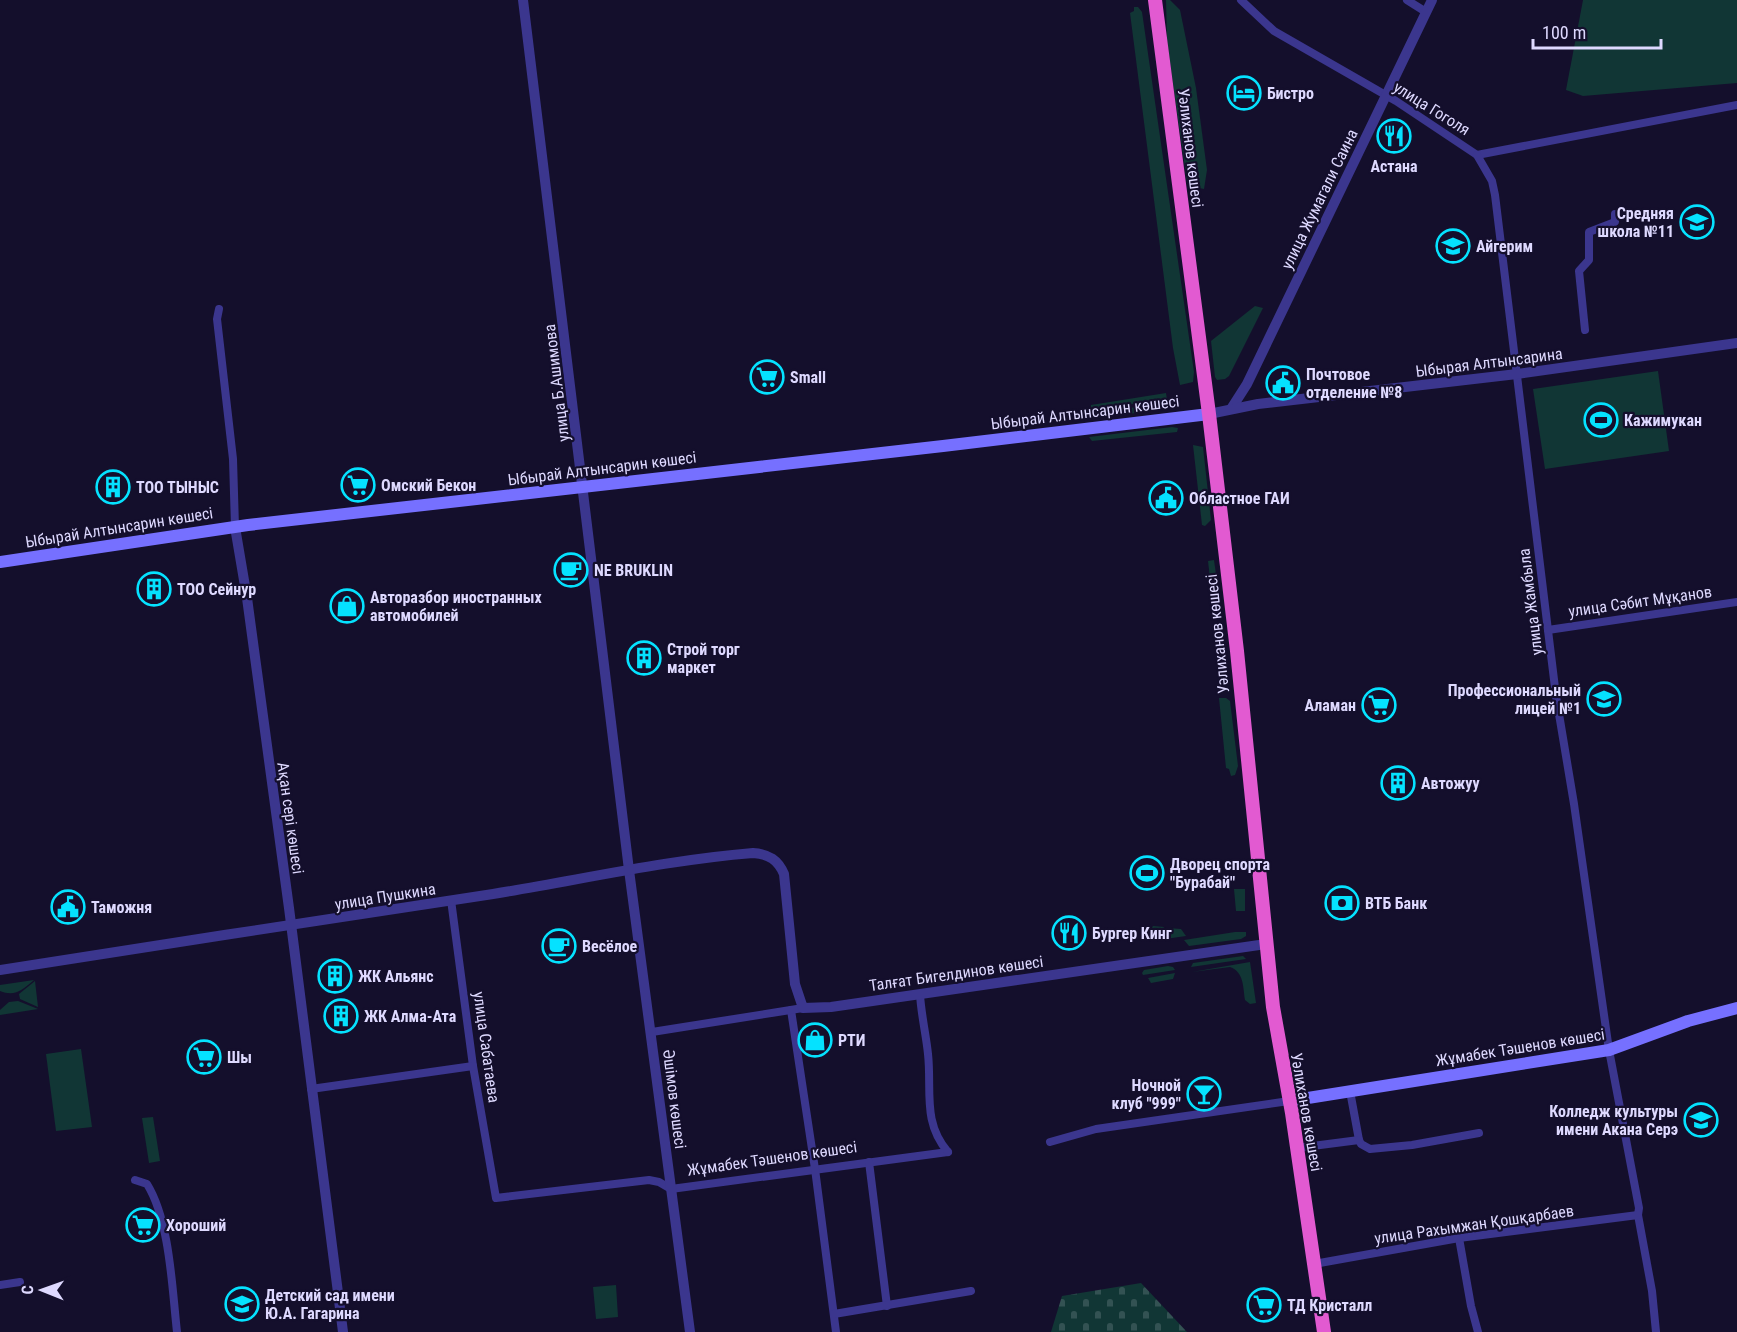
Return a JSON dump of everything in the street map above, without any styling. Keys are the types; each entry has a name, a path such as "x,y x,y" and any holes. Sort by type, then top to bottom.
{"highway":[{"name":"Уәлиханов көшесі","path":"1155,0 1209,414 1237,651 1273,1007 1297,1148 1322,1332"},
{"path":"1289,1101 1288,1113 1322,1332"}],"main road":[{"name":"Ыбырай Алтынсарин көшесі","path":"0,562 235,526 1209,414"},
{"name":"Жұмабек Тәшенов көшесі","path":"1289,1101 1609,1050 1688,1021 1737,1008"}],"street":[{"name":"улица Б.Ашимова","path":"523,0 629,870"},
{"name":"улица Гоголя","path":"1241,0 1274,31 1396,101 1477,154 1737,105"},
{"path":"1407,0 1426,12"},
{"name":"улица Жумагали Саина","path":"1231,409 1247,384 1432,0"},
{"name":"улица Жамбыла","path":"1477,154 1492,181 1495,195 1548,630 1609,1050 1639,1212 1656,1332"},
{"path":"1585,330 1579,271 1589,260 1590,232 1615,222 1615,214"},
{"name":"Ақан сері көшесі","path":"219,309 217,319 233,459 235,526 247,598 291,926 343,1332"},
{"name":"Ыбырая Алтынсарина","path":"1209,414 1258,404 1517,374 1737,343"},
{"name":"улица Сәбит Мұқанов","path":"1548,630 1737,602"},
{"name":"улица Пушкина","path":"0,970 291,926 629,870 753,853 767,855 774,859 782,869 795,984 803,1008"},
{"name":"Әшімов көшесі","path":"629,870 690,1332"},
{"name":"улица Сабатаева","path":"451,900 473,1066 496,1198"},
{"name":"Талғат Бигелдинов көшесі","path":"652,1032 803,1008 831,1007 1266,944"},
{"name":"Жұмабек Тәшенов көшесі","path":"496,1198 649,1180 659,1182 671,1189 948,1152 936,1136 931,1119 928,1054 920,994"},
{"path":"791,1010 836,1332"},
{"path":"311,1089 473,1066"},
{"path":"1350,1091 1359,1140 1361,1144 1370,1149 1412,1145 1479,1133"},
{"path":"1050,1142 1096,1129 1289,1101"},
{"path":"1297,1148 1359,1140"},
{"path":"869,1162 887,1306"},
{"path":"135,1180 147,1184 162,1219 177,1332"},
{"name":"улица Рахымжан Қошқарбаев","path":"1314,1264 1459,1238 1638,1215"},
{"path":"1459,1238 1478,1332"},
{"path":"0,1285 20,1282"},
{"path":"834,1314 971,1291"}],"green space":[{"path":"1166,0 1170,0 1180,10 1196,88 1207,170 1204,189 1190,186 1187,182 1167,41"},
{"path":"1583,0 1737,0 1737,83 1583,96 1566,90"},
{"path":"1134,7 1138,7 1142,12 1194,372 1193,382 1180,385 1173,348 1130,13 1134,11"},
{"path":"1255,306 1263,308 1229,376 1217,380 1211,341"},
{"name":"Кажимукан","path":"1658,371 1669,451 1545,469 1533,389"},
{"path":"1166,393 1167,400 1091,409 1091,405"},
{"path":"1167,403 1168,409 1087,419 1086,414"},
{"path":"1178,428 1177,432 1092,441 1089,437"},
{"path":"1193,445 1203,447 1211,520 1205,526 1202,525"},
{"path":"1214,560 1221,610 1214,613 1208,561"},
{"path":"1219,624 1223,628 1228,681 1219,684 1213,625"},
{"path":"1219,698 1226,698 1230,701 1238,766 1235,775 1231,776 1229,769 1226,768"},
{"path":"1234,889 1245,889 1245,911 1236,911"},
{"path":"1153,926 1164,927 1161,939 1156,940 1147,935"},
{"path":"1167,928 1181,929 1186,936 1165,939"},
{"path":"1246,932 1246,936 1241,939 1189,946 1184,940"},
{"path":"1243,956 1246,959 1191,967 1193,963"},
{"path":"1250,962 1256,1003 1250,1004 1245,1000 1243,985 1235,969 1230,967 1192,972"},
{"path":"1168,966 1175,970 1143,975 1142,973 1144,970"},
{"path":"1175,973 1173,979 1151,983 1148,978"},
{"path":"34,980 14,993 0,991 0,985"},
{"path":"35,981 38,1007 20,999 19,994"},
{"path":"18,1001 38,1009 0,1015 0,1010 9,1002"},
{"path":"81,1049 92,1127 56,1131 46,1054"},
{"path":"153,1117 160,1161 149,1163 142,1118"},
{"path":"1141,1283 1187,1332 1051,1332 1062,1296"},
{"path":"616,1285 618,1317 596,1319 593,1287"}],"place":[{"name":"Бистро","path":"1244,93"},
{"name":"Астана","path":"1394,136"},
{"name":"Средняя школа №11","path":"1697,222"},
{"name":"Айгерим","path":"1453,246"},
{"name":"Small","path":"767,377"},
{"name":"Почтовое отделение №8","path":"1283,383"},
{"name":"Кажимукан","path":"1601,420"},
{"name":"Омский Бекон","path":"358,485"},
{"name":"ТОО ТЫНЫС","path":"113,487"},
{"name":"Областное ГАИ","path":"1166,498"},
{"name":"NE BRUKLIN","path":"571,570"},
{"name":"ТОО Сейнур","path":"154,589"},
{"name":"Авторазбор иностранных автомобилей","path":"347,606"},
{"name":"Строй торг маркет","path":"644,658"},
{"name":"Профессиональный лицей №1","path":"1604,699"},
{"name":"Аламан","path":"1379,705"},
{"name":"Автожуу","path":"1398,783"},
{"name":"Дворец спорта \"Бурабай\"","path":"1147,873"},
{"name":"ВТБ Банк","path":"1342,903"},
{"name":"Таможня","path":"68,907"},
{"name":"Бургер Кинг","path":"1069,933"},
{"name":"Весёлое","path":"559,946"},
{"name":"ЖК Альянс","path":"335,976"},
{"name":"ЖК Алма-Ата","path":"341,1016"},
{"name":"РТИ","path":"815,1040"},
{"name":"Шы","path":"204,1057"},
{"name":"Ночной клуб \"999\"","path":"1204,1094"},
{"name":"Колледж культуры имени Акана Серэ","path":"1701,1120"},
{"name":"Хороший","path":"143,1225"},
{"name":"Детский сад имени Ю.А. Гагарина","path":"242,1304"},
{"name":"ТД Кристалл","path":"1264,1305"}]}
